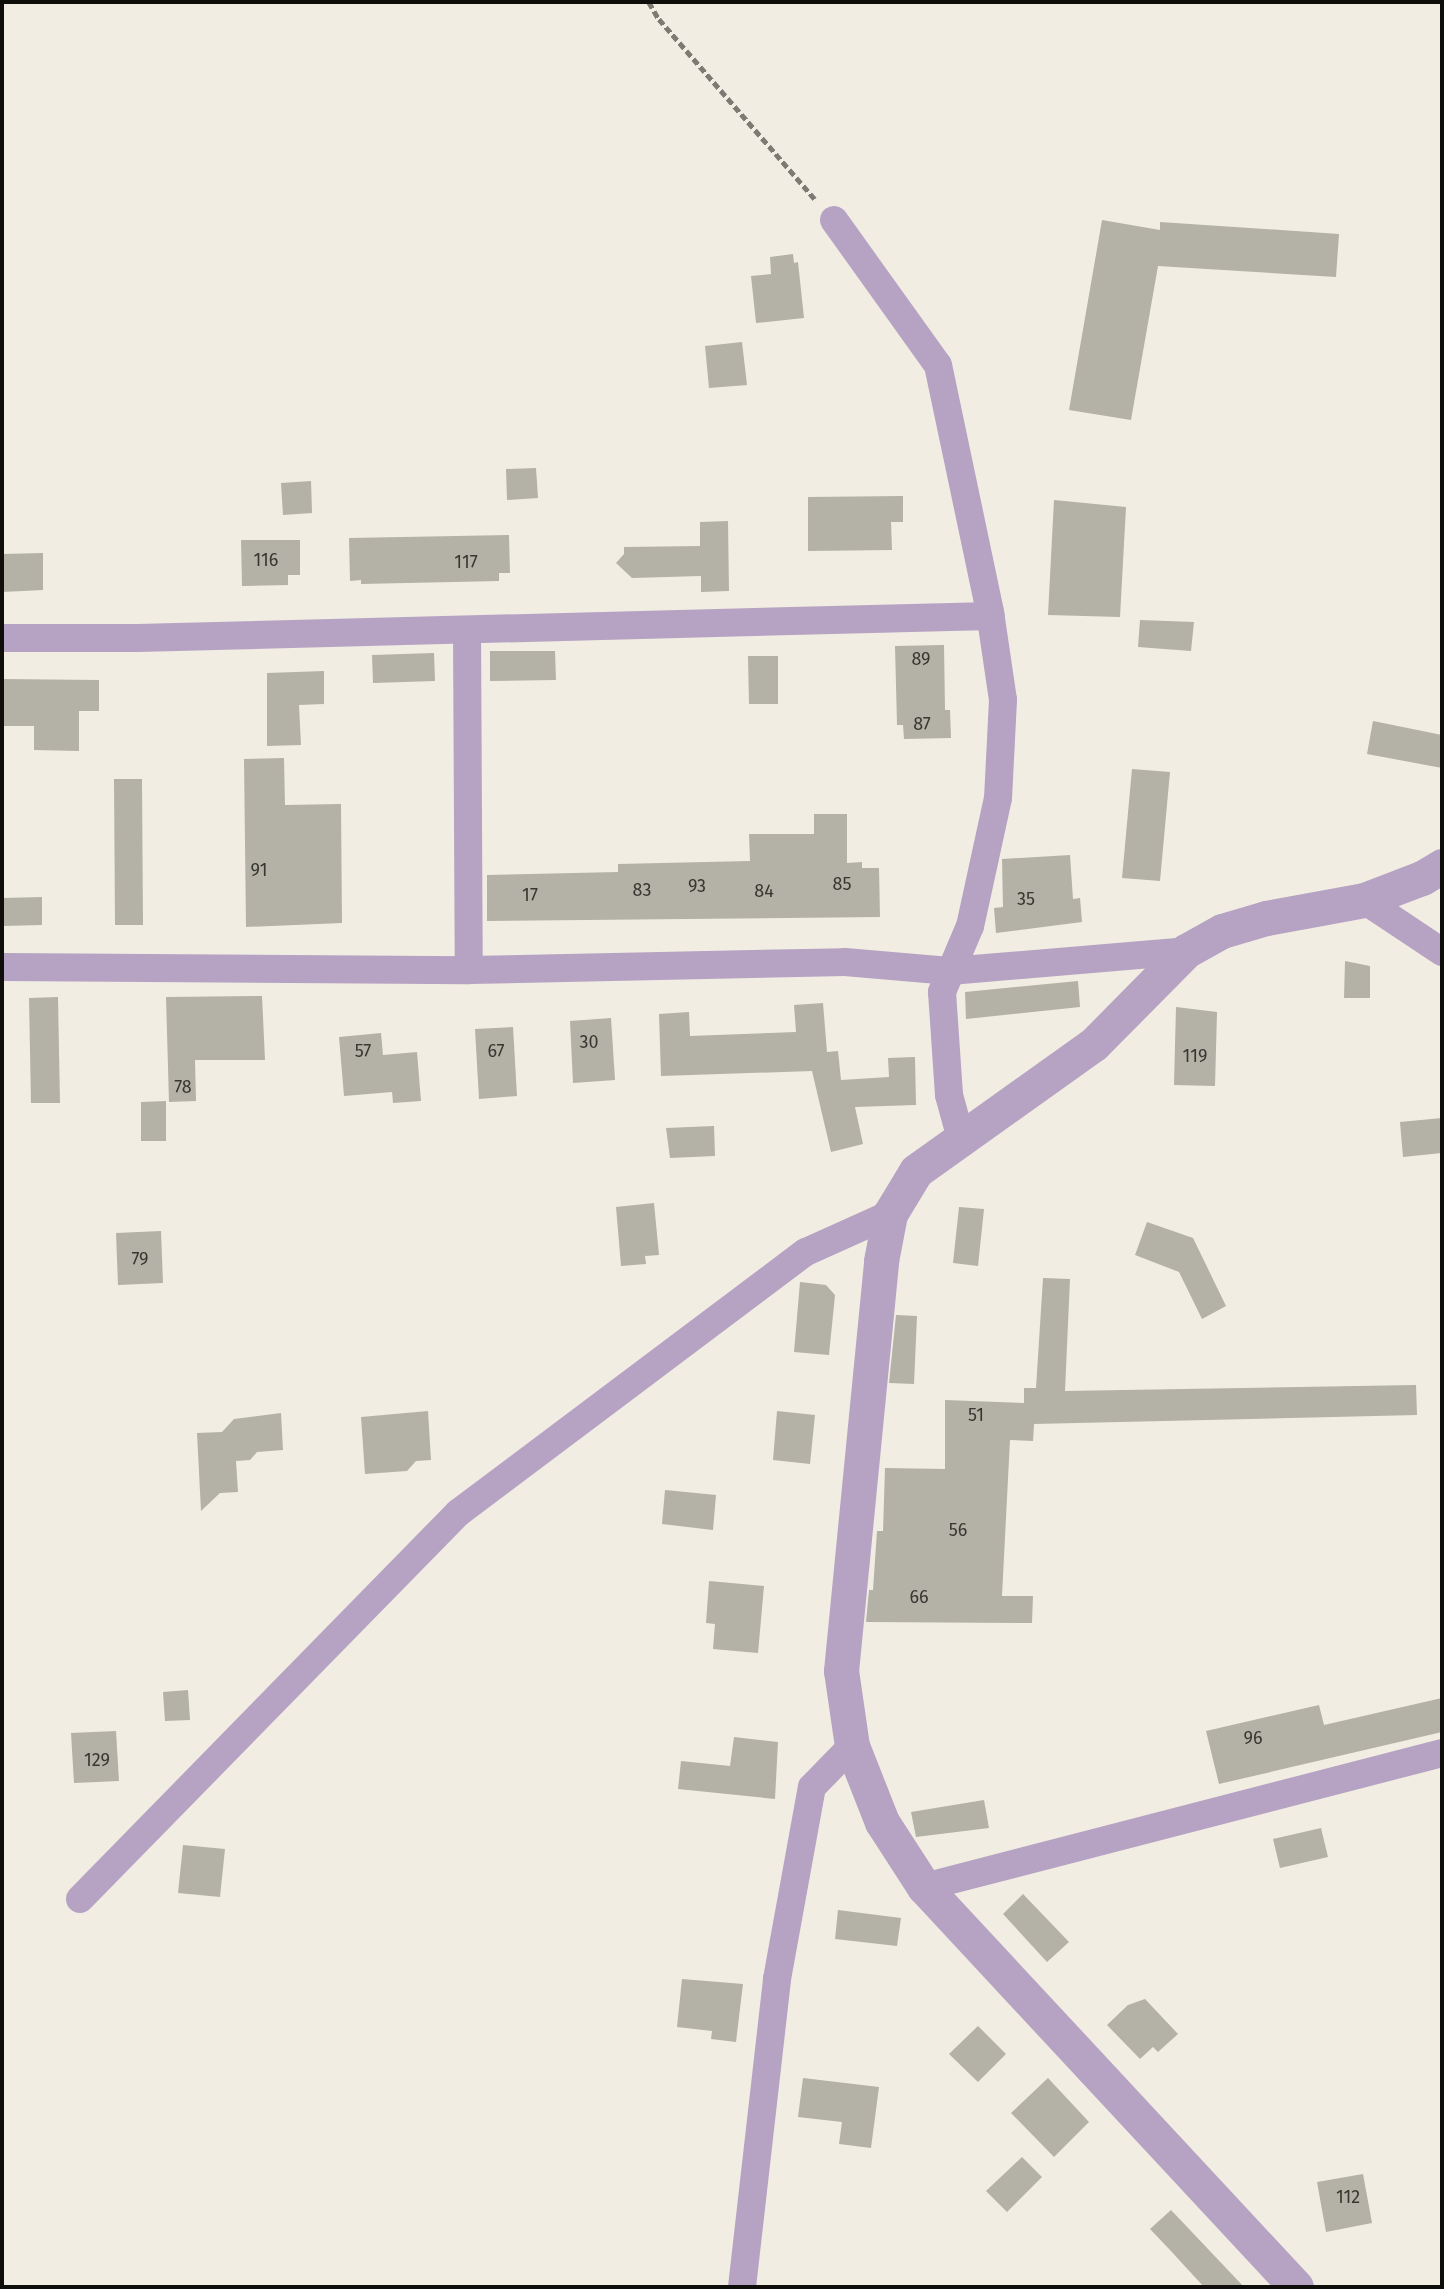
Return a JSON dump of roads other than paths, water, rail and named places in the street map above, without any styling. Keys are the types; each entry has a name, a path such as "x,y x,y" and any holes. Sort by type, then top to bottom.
{"street":[{"path":"834,220 938,365 991,616 1003,700 998,798 970,926 942,992 949,1095 961,1139"},
{"path":"2,638 467,630 991,616"},
{"path":"467,630 469,970"},
{"path":"1296,2287 924,1887 882,1822 852,1746 841,1671 881,1261 890,1214 916,1171 1094,1044 1185,951 1222,931 1266,918 1364,900 1422,878 1442,866"},
{"path":"1364,900 1442,952"},
{"path":"2,967 469,970 845,962 950,971 1185,951"},
{"path":"80,1899 458,1513 806,1252 890,1214"},
{"path":"742,2287 777,1979 812,1787 852,1746"},
{"path":"924,1887 1442,1753"}]}
